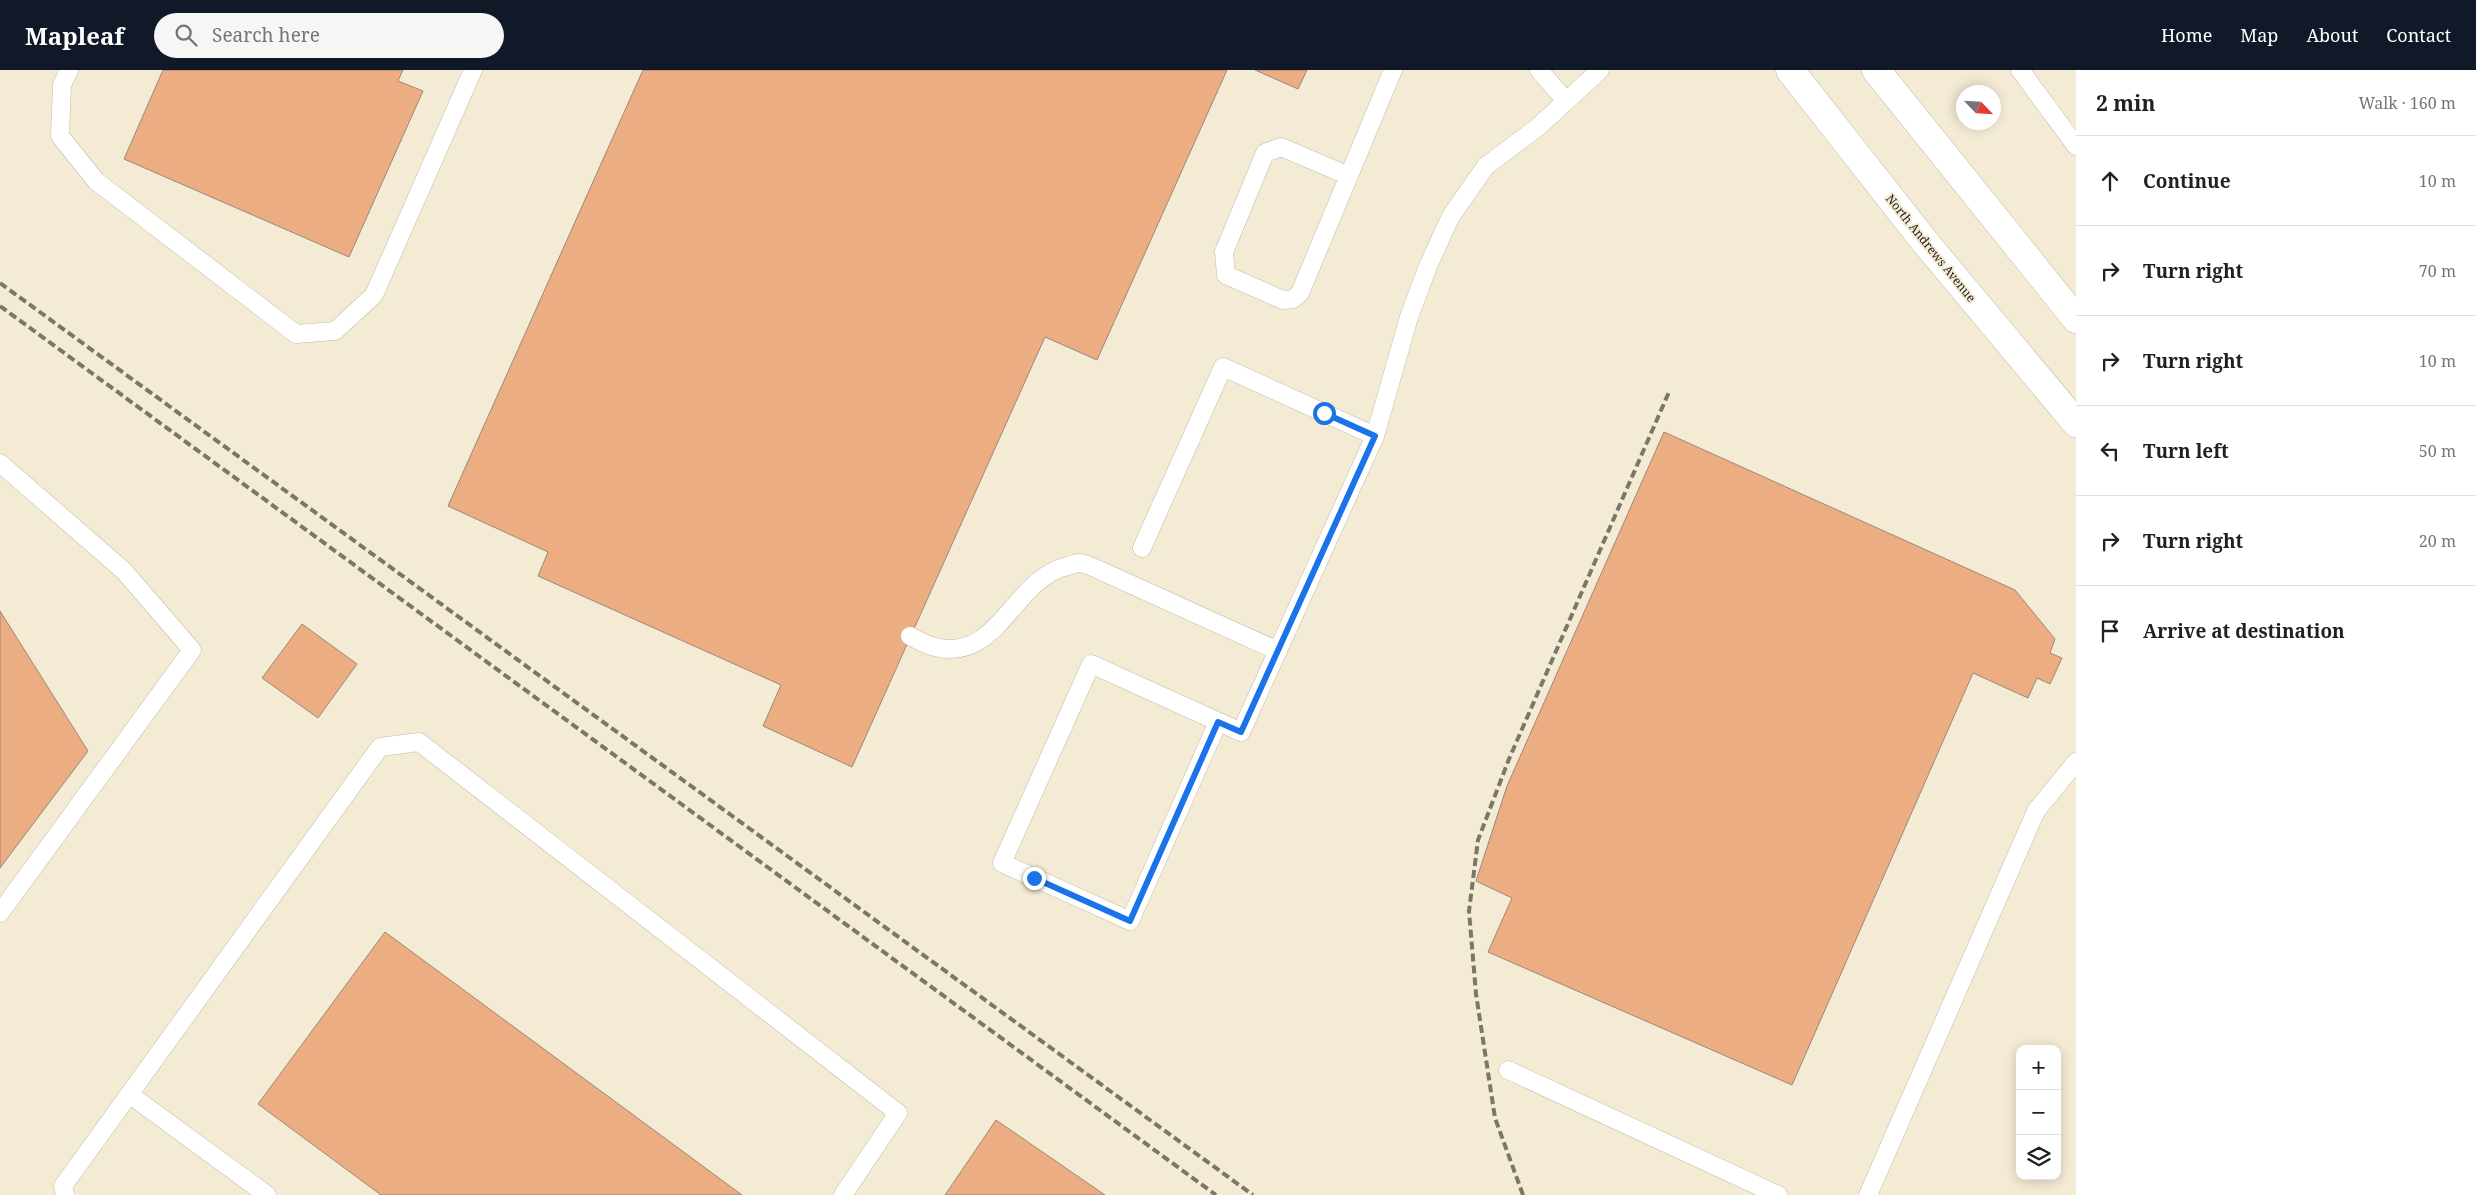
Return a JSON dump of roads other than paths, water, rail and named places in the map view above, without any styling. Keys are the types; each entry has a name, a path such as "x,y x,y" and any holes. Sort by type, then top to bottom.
{"street":[{"name":"North Andrews Avenue","path":"1790,70 1925,242 2076,423"},
{"path":"1876,70 2076,319"}],"lane":[{"path":"69,70 62,85 60,136 96,181 296,334 334,331 374,295 473,70"},
{"path":"1349,176 1281,147 1265,153 1224,252 1226,275 1283,300 1294,299 1300,293 1394,70"},
{"path":"1539,70 1566,101"},
{"path":"1218,722 1130,921 1002,863 1091,664 1241,732 1375,436 1409,317 1428,266 1451,216 1486,166 1538,127 1600,70"},
{"path":"2020,70 2076,146"},
{"path":"1142,548 1223,367 1375,436"},
{"path":"0,463 124,571 192,650 0,913"},
{"path":"910,636 935,648 963,648 984,638 1006,616 1032,584 1056,568 1079,563 1097,569 1278,651"},
{"path":"65,1195 63,1186 380,747 419,742 898,1113 843,1195"},
{"path":"1868,1195 2036,811 2076,762"},
{"path":"1508,1070 1778,1195"},
{"path":"129,1094 267,1195"}],"railway":[{"path":"0,283 1253,1195"},
{"path":"0,306 1216,1195"},
{"path":"1523,1195 1495,1118 1476,994 1469,911 1478,840 1509,759 1669,392"}]}
